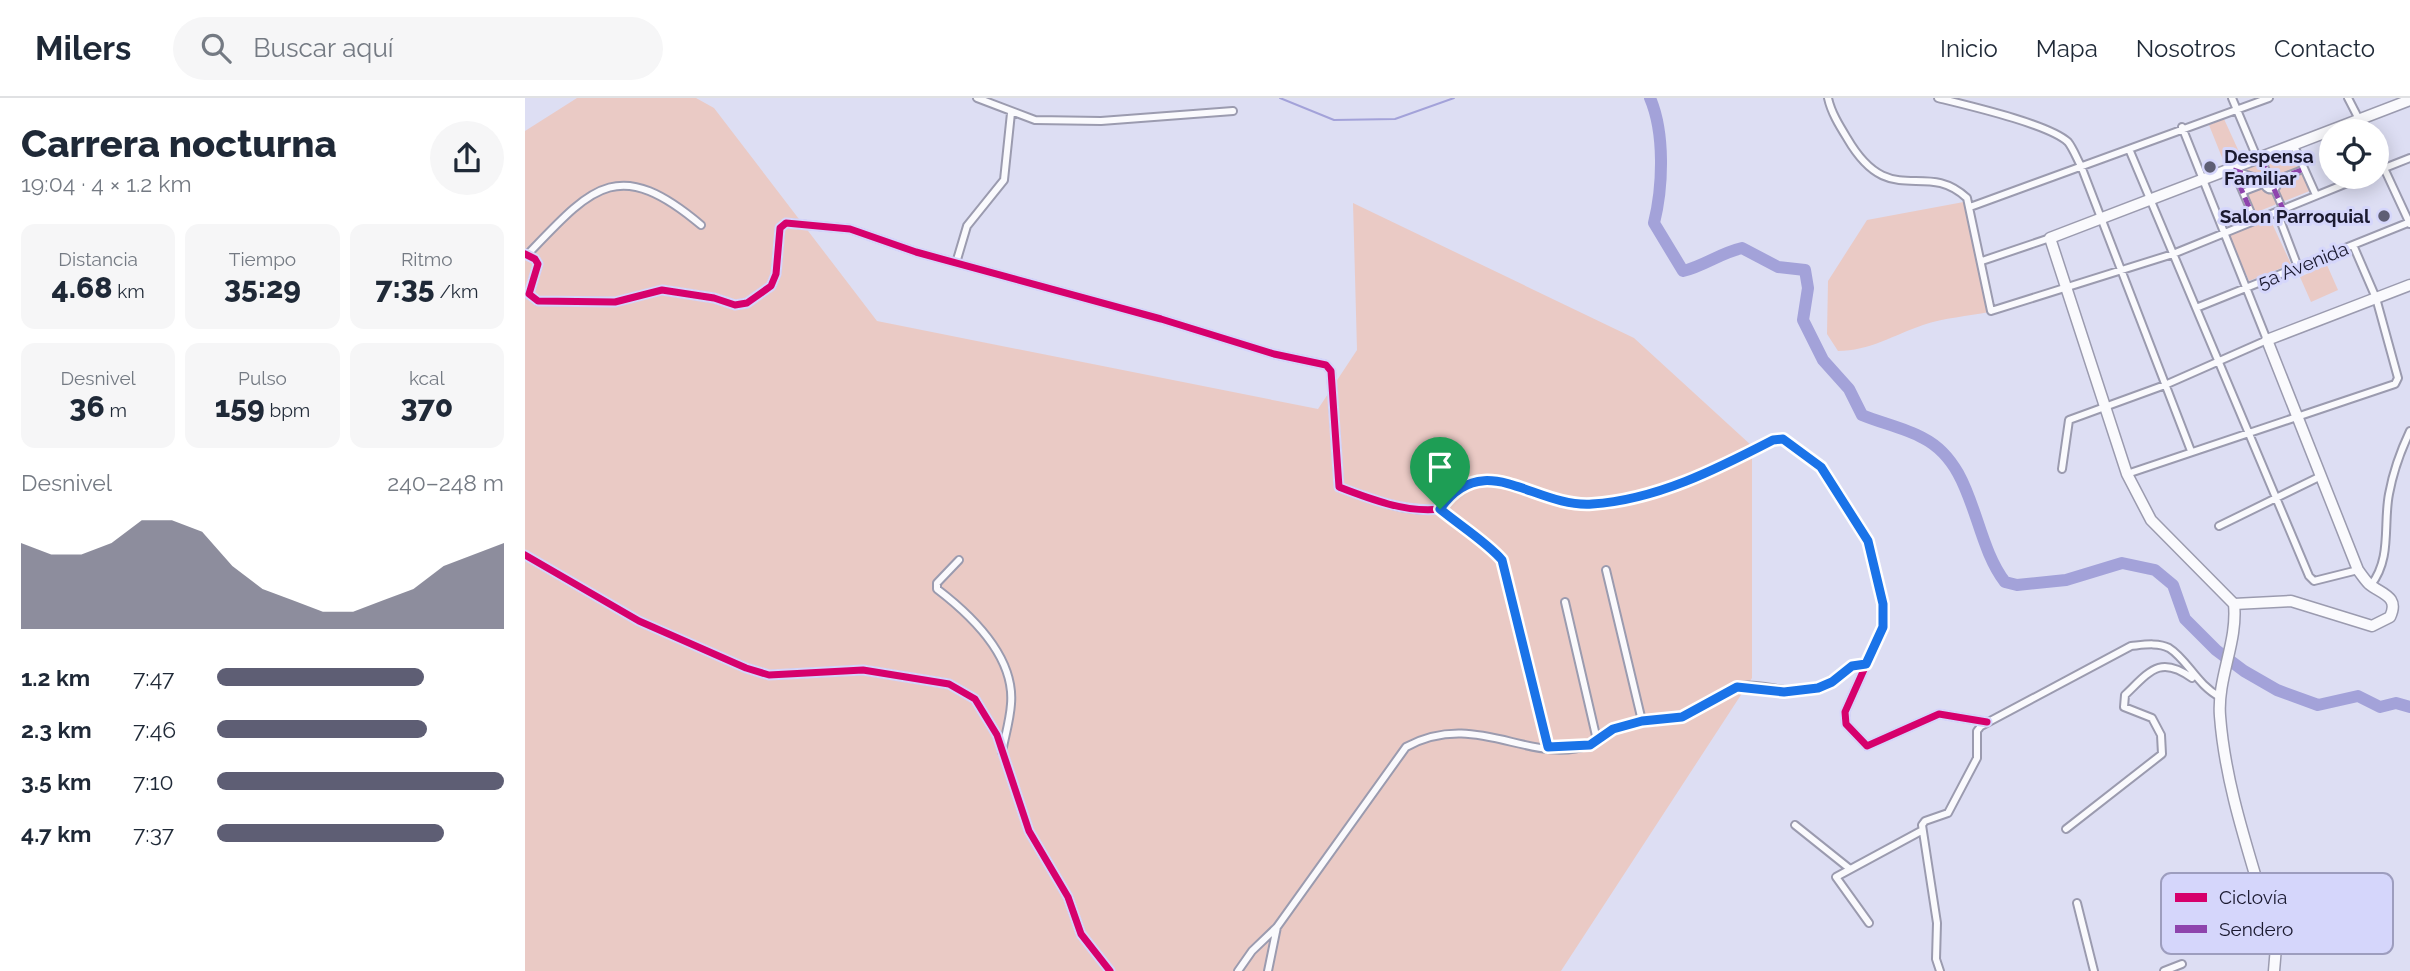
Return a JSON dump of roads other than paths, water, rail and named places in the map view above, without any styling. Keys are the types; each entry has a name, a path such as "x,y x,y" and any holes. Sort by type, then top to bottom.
{"main road":[{"path":"2362,119 2410,100"},
{"path":"2255,873 2231,785 2220,715 2221,693 2234,624 2234,604 2151,520 2127,474 2050,238 2319,136"},
{"path":"2234,604 2291,601 2372,626 2390,617 2393,603 2389,596 2371,585 2358,570 2267,340 2410,285"}],"street":[{"path":"977,98 1035,120 1101,121 1233,111"},
{"path":"1828,98 1836,120 1865,166 1896,181 1946,183 1967,198 1991,311 2173,254 2331,189"},
{"path":"1938,98 1994,112 2055,134 2069,143 2081,166 2191,452"},
{"path":"2232,98 2259,160 2268,189 2274,189"},
{"path":"1970,207 2182,127 2269,98"},
{"path":"2348,98 2358,119"},
{"path":"956,263 967,226 1005,180 1011,113"},
{"path":"2062,469 2069,420 2165,385 2267,340 2182,127"},
{"path":"2294,146 2316,195"},
{"path":"2129,149 2309,576 2314,581 2358,570"},
{"path":"2389,166 2410,158"},
{"path":"2233,170 2266,180 2278,179 2304,169"},
{"path":"2233,170 2255,221"},
{"path":"2278,179 2274,189 2298,268"},
{"path":"2389,179 2410,223"},
{"path":"2243,192 2266,180"},
{"path":"701,225 651,190 622,184 604,190 572,208 526,254 538,264 529,286 533,299 595,303 636,299 662,290 715,298 735,305 747,303 771,286 776,274 780,228 786,223 850,229 956,263 1161,319 1274,354 1326,365 1331,371 1339,487 1424,511 1440,509 1464,484 1479,480 1494,480 1542,496 1590,504 1648,494 1717,469 1773,440 1783,439 1821,467 1868,541 1883,604 1883,627 1845,712 1846,724 1867,746 1939,714 1987,722"},
{"name":"5a Avenida","path":"2196,308 2410,223"},
{"path":"1982,261 2050,238"},
{"path":"2127,474 2395,384 2398,378 2376,298 2353,245"},
{"path":"2371,585 2379,574 2389,520 2388,496 2410,431"},
{"path":"2219,526 2319,477"},
{"path":"1440,509 1478,541 1494,550 1502,560 1548,747"},
{"path":"525,555 639,621 746,668 769,675 863,670 949,684 975,699 985,712 1030,831 1068,897 1081,934 1110,971"},
{"path":"959,560 937,583 937,589 974,622 999,656 1009,678 1012,702 1002,754"},
{"path":"1606,570 1642,721"},
{"path":"1565,602 1597,740"},
{"path":"1940,971 1936,959 1937,923 1921,831 1925,821 1944,816 1950,810 1977,758 1977,731 1987,722 2131,646 2150,644 2169,649 2204,687"},
{"path":"1238,971 1252,951 1277,927 1406,747 1433,735 1466,732 1548,747 1590,745 1613,729 1642,721 1682,717 1737,687 1784,692 1818,688 1832,682 1852,666 1866,664"},
{"path":"2066,829 2162,754 2161,735 2153,718 2124,707 2125,695 2162,665 2170,665 2204,687 2221,693"},
{"path":"1795,825 1850,869"},
{"path":"1869,923 1836,881 1839,874 1921,831"},
{"path":"2077,903 2094,971"},
{"path":"1268,971 1277,927"},
{"path":"2164,971 2182,964"}],"waterway":[{"path":"1280,98 1334,120 1395,119 1454,98"},
{"path":"1650,98 1658,127 1661,160 1654,223 1683,271 1742,248 1778,267 1805,270 1808,288 1803,320 1823,360 1849,389 1862,415 1923,438 1940,450 1954,466 1964,484 1994,565 2005,582 2017,585 2066,580 2122,563 2155,570 2173,585 2185,619 2216,650 2244,671 2277,690 2318,705 2358,696 2380,707 2396,703 2410,707"}],"place":[{"name":"Despensa Familiar","path":"2210,167"},
{"name":"Salon Parroquial","path":"2384,216"}]}
